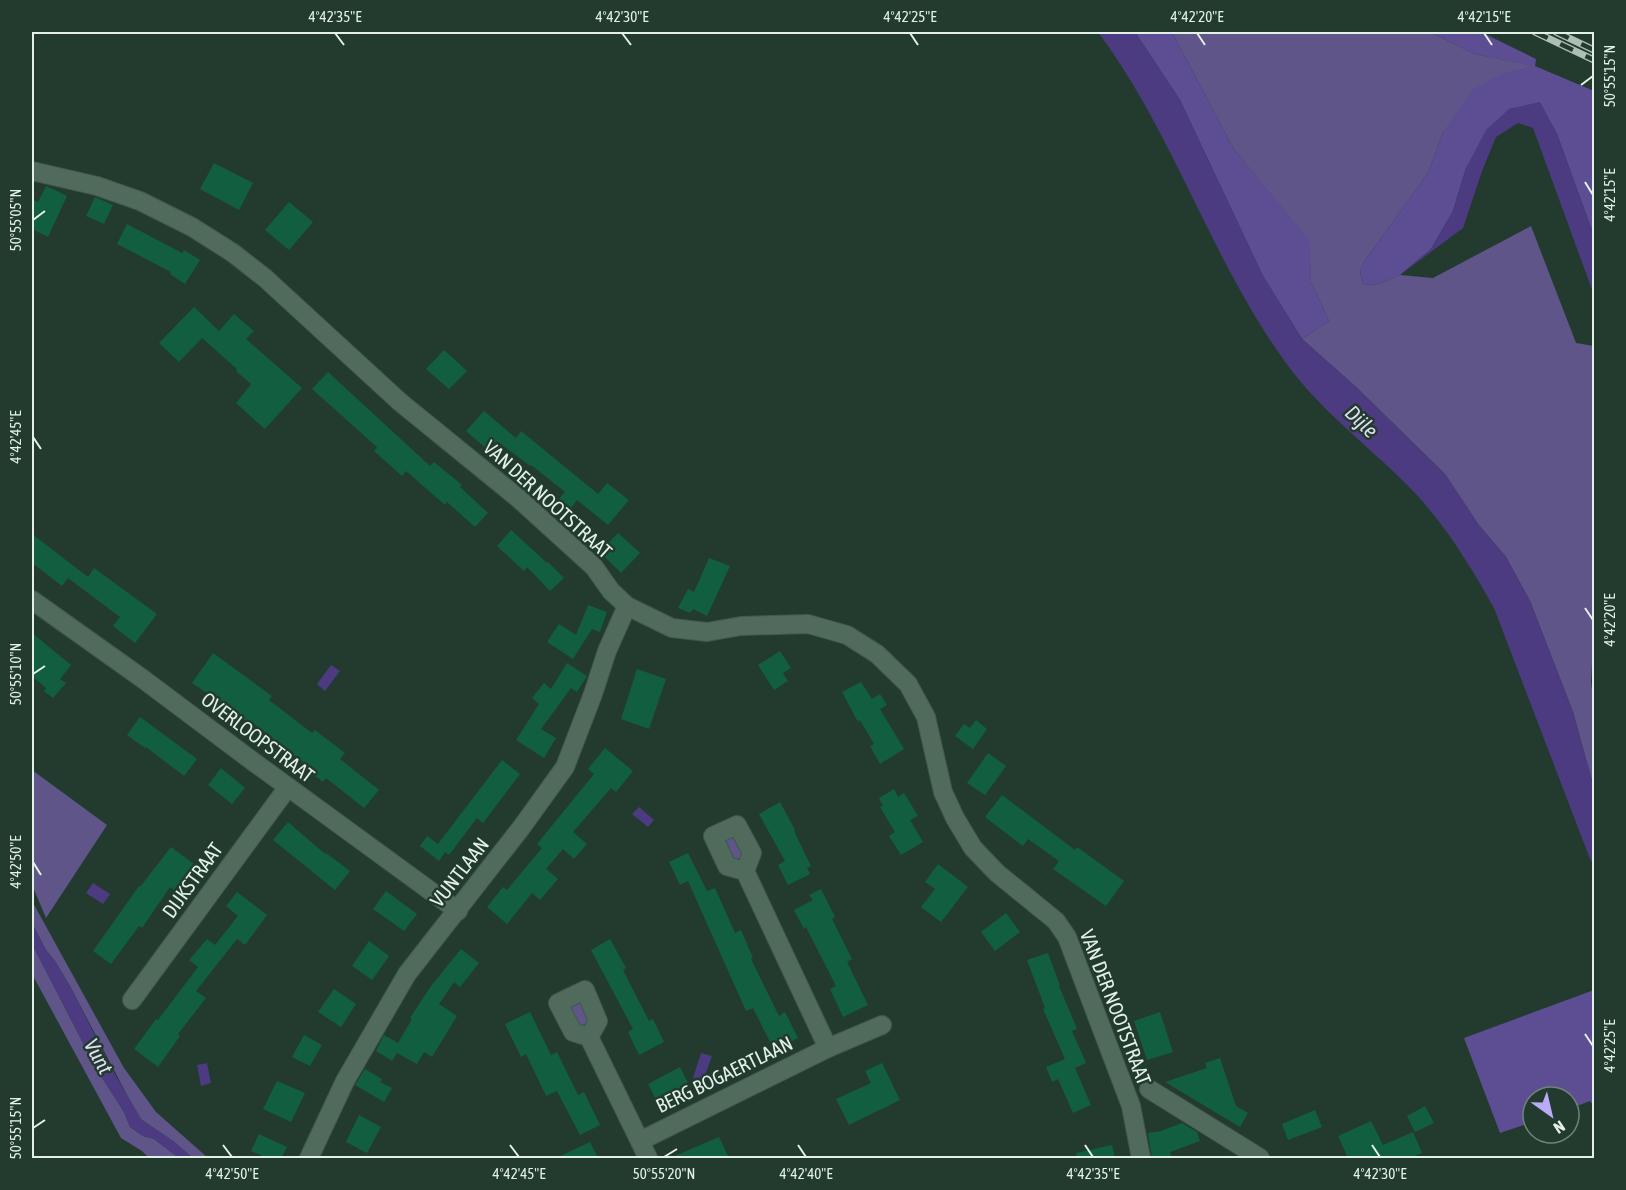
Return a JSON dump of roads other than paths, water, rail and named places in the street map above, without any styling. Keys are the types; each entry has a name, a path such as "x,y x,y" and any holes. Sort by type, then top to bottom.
{"street":[{"name":"VAN DER NOOTSTRAAT","path":"32,171 97,186 140,201 192,227 233,253 265,278 400,402 562,537 594,567 611,591 627,606 672,628 707,632 741,626 808,624 847,635 877,654 908,684 926,717 943,792 973,848 997,873 1056,921 1067,937 1131,1106 1141,1158"},
{"name":"OVERLOOPSTRAAT","path":"32,600 458,911"},
{"name":"VUNTLAAN","path":"309,1158 345,1081 407,974 458,911 565,767 607,651 627,606"},
{"name":"DIJKSTRAAT","path":"132,1000 288,787"},
{"path":"745,871 828,1048"},
{"name":"BERG BOGAERTLAAN","path":"640,1141 828,1048 882,1024"},
{"path":"589,1037 648,1158"},
{"path":"1149,1089 1260,1158"}],"water":[{"name":"Dijle","path":"1098,32 1135,32 1180,100 1263,276 1302,339 1355,386 1445,474 1478,524 1506,557 1530,601 1573,712 1594,788 1594,864 1590,859 1494,608 1476,577 1426,505 1315,398 1286,363 1236,282 1149,112 1125,71"},
{"path":"1540,102 1557,134 1594,236 1594,295 1533,128 1518,123 1496,137 1463,228 1400,275 1431,249 1453,211 1466,168 1486,130 1509,109"},
{"path":"331,665 340,671 325,691 317,684"},
{"path":"639,807 654,820 648,827 632,814"},
{"path":"93,883 110,894 103,904 86,893"},
{"name":"Vunt","path":"32,923 46,950 71,988 113,1071 142,1120 193,1158 179,1158 154,1139 143,1136 130,1127 124,1112 97,1070 32,944"},
{"path":"701,1053 712,1056 703,1081 693,1078"},
{"path":"207,1063 211,1083 201,1086 197,1065"}],"railway":[{"path":"1535,32 1594,60"},
{"path":"1556,32 1594,50"}]}
